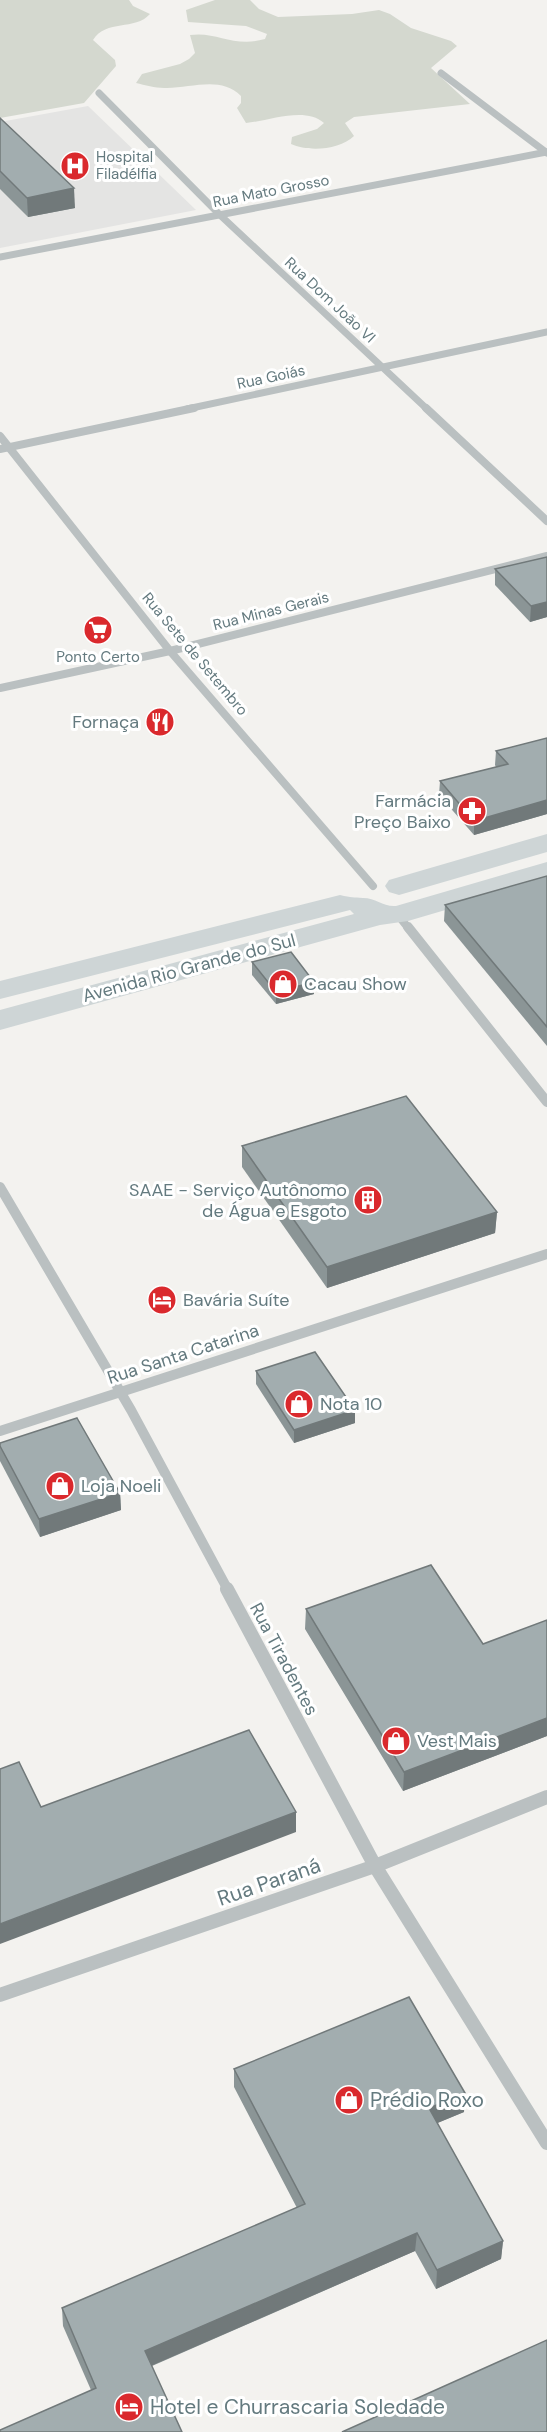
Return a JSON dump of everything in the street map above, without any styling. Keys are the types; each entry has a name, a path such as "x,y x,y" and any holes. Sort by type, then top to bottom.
{"main road":[{"name":"Avenida Rio Grande do Sul","path":"0,1020 386,902 547,843"},
{"name":"Avenida Rio Grande do Sul","path":"0,990 386,902 547,871"}],"street":[{"path":"441,73 547,153"},
{"name":"Rua Dom João VI","path":"99,93 220,215 547,521"},
{"name":"Rua Mato Grosso","path":"0,256 547,153"},
{"name":"Rua Goiás","path":"0,449 547,332"},
{"name":"Rua Sete de Setembro","path":"0,436 170,651 386,902 547,1102"},
{"name":"Rua Minas Gerais","path":"0,688 170,651 547,556"},
{"name":"Rua Tiradentes","path":"0,1187 120,1392 375,1866 547,2143"},
{"name":"Rua Santa Catarina","path":"0,1431 547,1254"},
{"name":"Rua Paraná","path":"0,1995 375,1866 547,1797"}],"shaded area":[{"path":"0,0 129,0 133,6 150,14 137,22 105,29 93,40 115,60 116,66 84,103 0,118"},
{"path":"215,0 250,0 259,9 278,17 352,14 379,10 390,14 411,28 451,41 457,46 431,68 470,104 354,117 345,123 354,136 348,141 332,147 315,149 291,144 292,137 317,129 324,123 316,118 297,115 246,123 237,108 241,103 241,96 224,86 204,84 164,88 136,83 142,74 180,64 189,59 195,53 190,35 209,35 244,42 265,39 267,34 246,26 188,22 186,10"},
{"name":"Hospital Filadélfia","path":"88,106 196,210 0,248 0,122"}],"building":[{"path":"0,118 74,188 27,198 0,171"},
{"path":"547,557 547,602 531,606 495,569"},
{"path":"547,738 547,800 474,821 440,781 508,764 496,751"},
{"path":"547,876 547,1027 445,905"},
{"path":"291,952 314,982 276,992 252,962"},
{"name":"SAAE - Serviço Autônomo de Água e Esgoto","path":"406,1096 497,1212 327,1267 242,1146"},
{"name":"Nota 10","path":"315,1352 355,1410 294,1430 256,1371"},
{"name":"Loja Noeli","path":"77,1418 120,1493 39,1519 0,1443"},
{"path":"431,1565 483,1644 547,1620 547,1718 404,1772 306,1609"},
{"path":"249,1730 296,1812 0,1924 0,1769 19,1762 41,1807"},
{"path":"409,1997 465,2093 429,2108 503,2241 437,2270 417,2233 145,2351 182,2432 0,2432 0,2430 96,2388 62,2308 305,2204 234,2069"},
{"path":"547,2340 547,2432 342,2432"}],"place":[{"name":"Hospital Filadélfia","path":"75,166"},
{"name":"Ponto Certo","path":"98,630"},
{"name":"Fornaça","path":"160,722"},
{"name":"Farmácia Preço Baixo","path":"472,811"},
{"name":"Cacau Show","path":"283,984"},
{"name":"SAAE - Serviço Autônomo de Água e Esgoto","path":"368,1200"},
{"name":"Bavária Suíte","path":"162,1300"},
{"name":"Nota 10","path":"299,1404"},
{"name":"Loja Noeli","path":"60,1486"},
{"name":"Vest Mais","path":"396,1741"},
{"name":"Prédio Roxo","path":"349,2100"},
{"name":"Hotel e Churrascaria Soledade","path":"129,2407"}]}
